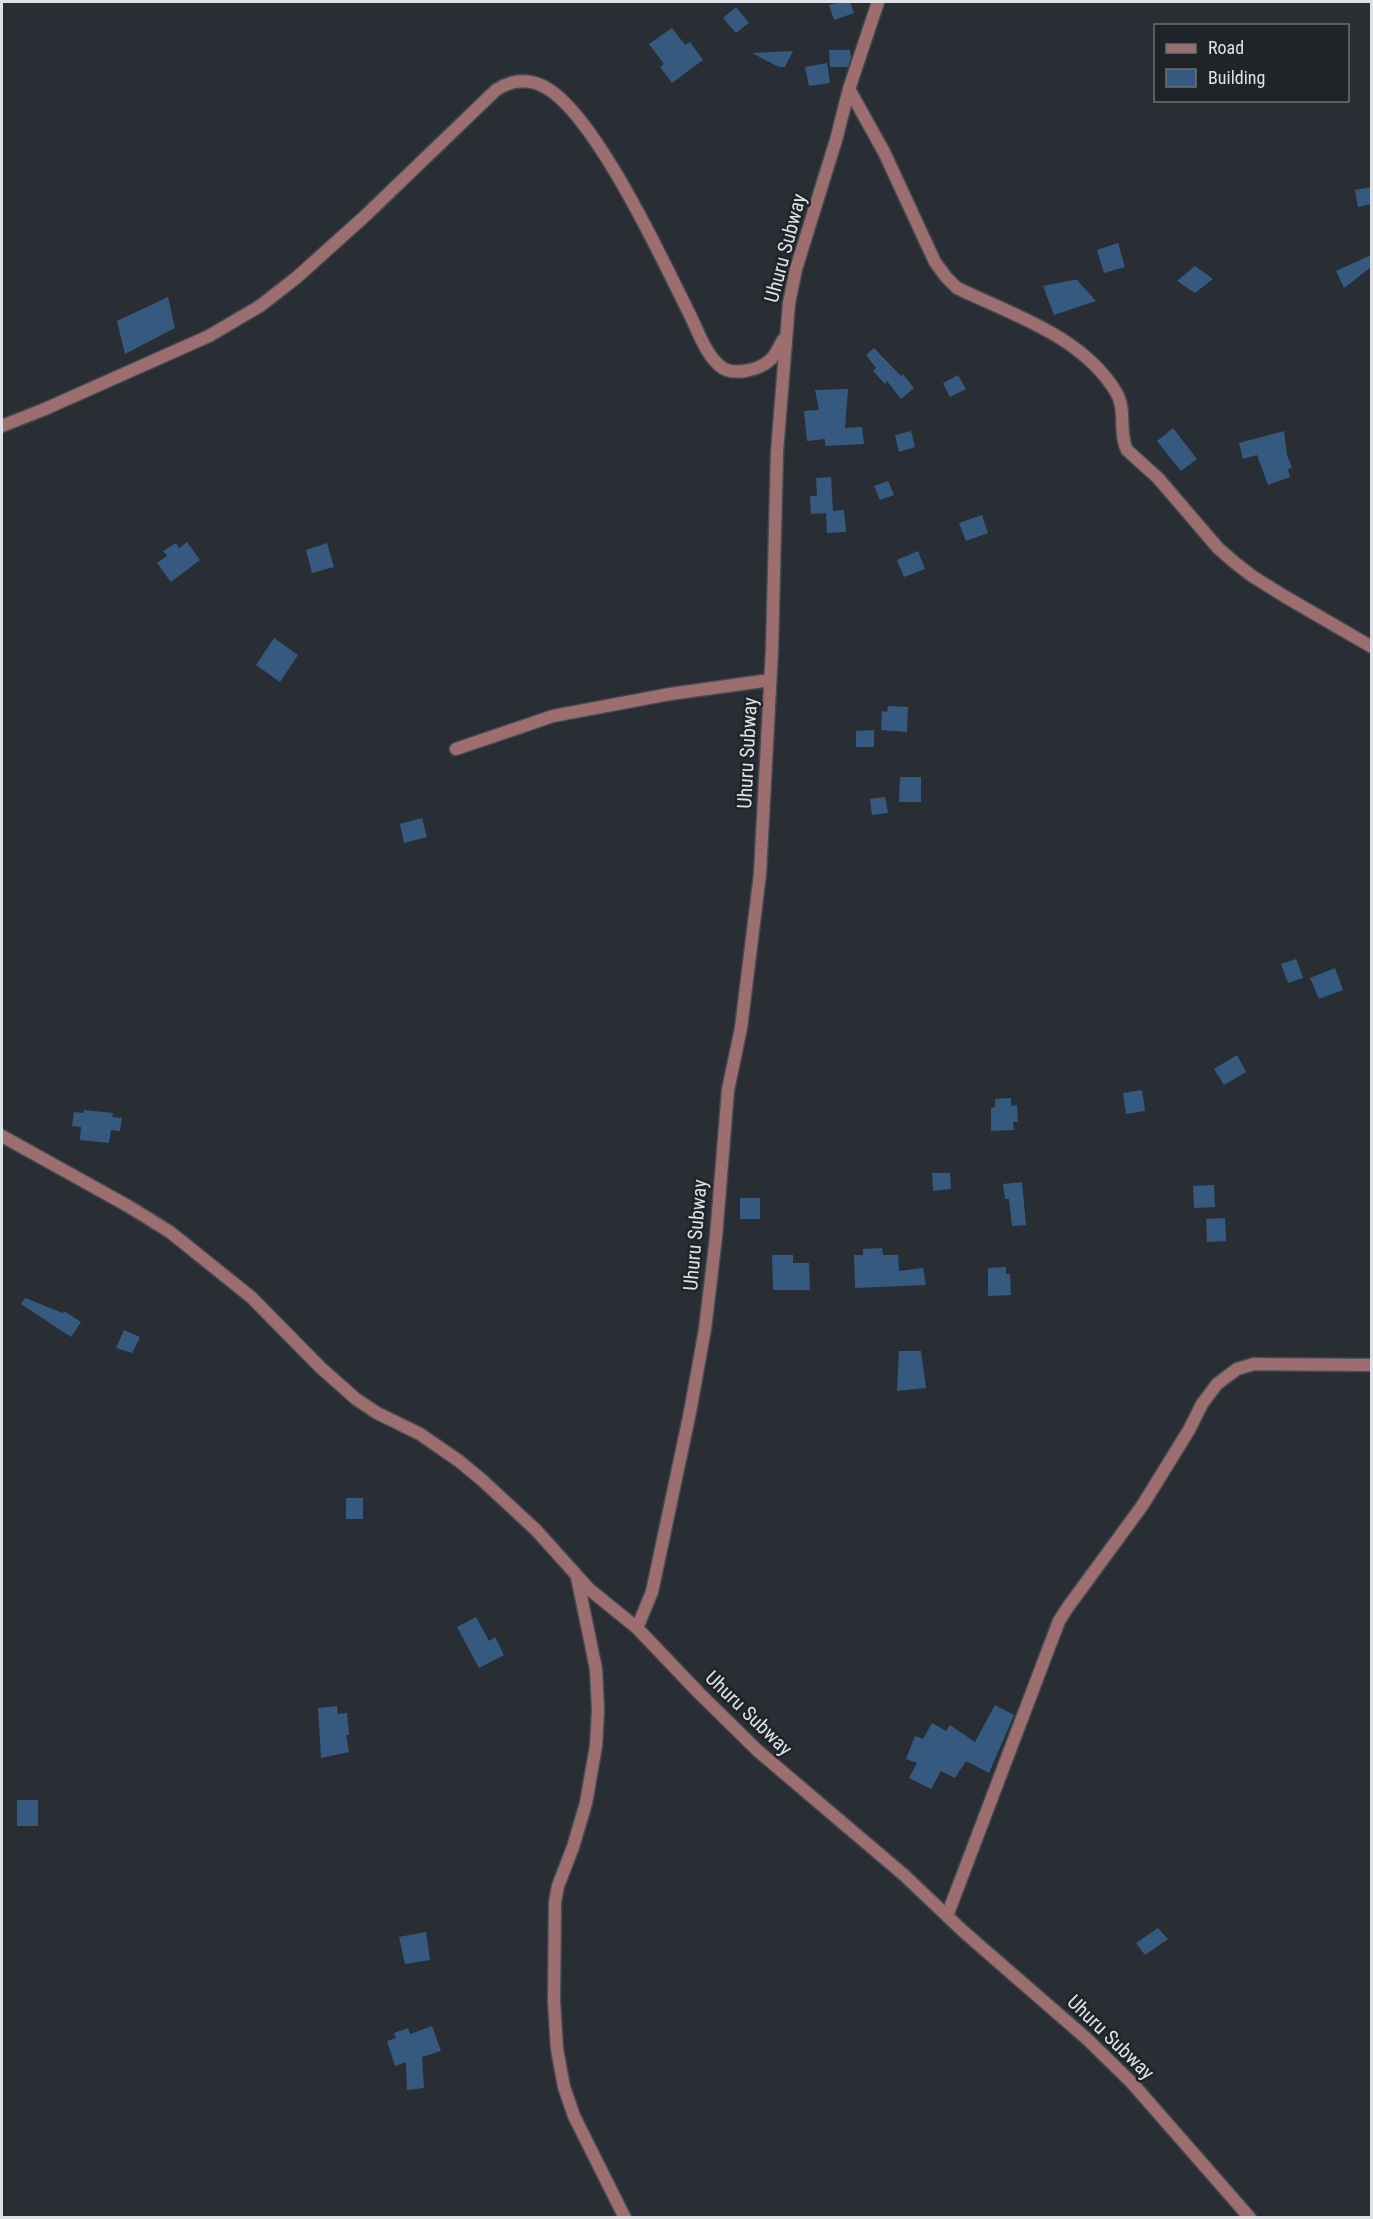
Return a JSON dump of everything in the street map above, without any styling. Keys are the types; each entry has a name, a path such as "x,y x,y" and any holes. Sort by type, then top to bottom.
{"street":[{"name":"Uhuru Subway","path":"879,3 849,89 836,140 796,269 789,303 774,527 770,680 760,874 741,1028 728,1090 716,1237 705,1329 652,1592 637,1628 758,1751 904,1875 1005,1969 1087,2038 1132,2083 1250,2217"},
{"path":"2,426 35,414 209,336 260,306 296,278 365,216 508,81 528,81 543,86 579,119 613,170 706,347 720,367 735,372 754,369 771,359 785,336"},
{"path":"849,89 885,152 935,262 946,278 957,288 1041,328 1079,350 1094,363 1117,394 1123,420 1123,441 1127,450 1179,501 1218,548 1252,576 1371,647"},
{"path":"456,749 554,716 670,694 770,680"},
{"path":"2,1136 128,1206 191,1248 251,1297 321,1368 356,1398 377,1413 420,1434 475,1474 536,1530 600,1599 637,1628"},
{"path":"947,1916 1059,1622 1147,1498 1189,1431 1208,1394 1230,1373 1254,1364 1371,1365"},
{"path":"577,1576 596,1669 598,1710 596,1746 586,1803 558,1886 555,1902 554,2001 557,2049 564,2087 574,2116 625,2217"},
{"path":"1234,2217 1236,2203"}],"building":[{"path":"850,2 854,13 834,20 829,5"},
{"path":"736,7 749,23 736,33 723,18"},
{"path":"672,28 685,45 690,42 703,60 672,83 660,67 664,64 649,44"},
{"path":"829,50 850,50 851,58 848,67 830,67"},
{"path":"793,51 785,67 779,67 752,53"},
{"path":"827,63 830,83 809,86 805,67"},
{"path":"1371,187 1371,204 1358,207 1355,190"},
{"path":"1118,243 1125,267 1104,273 1097,250"},
{"path":"1371,255 1371,267 1344,288 1336,271"},
{"path":"1195,266 1213,279 1195,293 1177,281"},
{"path":"1077,280 1096,301 1054,315 1043,286"},
{"path":"168,297 175,328 125,354 117,321"},
{"path":"874,348 901,376 903,374 914,388 901,399 887,381 885,384 873,371 876,368 866,355"},
{"path":"958,375 966,389 950,397 943,383"},
{"path":"848,389 845,428 862,427 864,444 825,446 825,439 807,441 804,411 819,410 815,390"},
{"path":"1173,428 1197,459 1181,471 1157,441"},
{"path":"911,431 915,447 899,452 895,435"},
{"path":"1284,431 1287,455 1292,468 1288,469 1290,477 1268,485 1257,455 1243,459 1239,443"},
{"path":"831,477 833,511 844,510 846,532 827,533 826,513 811,514 810,496 817,496 816,478"},
{"path":"888,481 894,495 880,500 874,486"},
{"path":"982,515 988,533 966,541 959,523"},
{"path":"187,542 200,560 171,582 157,563 167,556 163,551 176,543 179,548"},
{"path":"327,543 334,567 312,573 306,550"},
{"path":"918,551 925,569 904,577 897,560"},
{"path":"274,638 298,655 280,682 256,665"},
{"path":"888,706 908,707 907,732 881,730 882,711 887,712"},
{"path":"874,730 874,747 856,747 856,731"},
{"path":"900,777 921,777 921,802 899,802"},
{"path":"885,797 888,813 872,815 870,799"},
{"path":"422,818 427,837 404,843 400,824"},
{"path":"1296,959 1303,978 1288,983 1281,964"},
{"path":"1335,968 1343,990 1319,999 1310,978"},
{"path":"1237,1055 1246,1072 1224,1085 1214,1069"},
{"path":"1142,1090 1145,1111 1126,1114 1123,1093"},
{"path":"1011,1098 1011,1106 1017,1105 1018,1122 1013,1122 1014,1130 991,1131 991,1108 995,1107 995,1099"},
{"path":"84,1110 113,1113 112,1117 122,1118 120,1131 111,1130 109,1143 80,1140 81,1127 72,1126 74,1112 83,1113"},
{"path":"932,1173 950,1173 951,1189 933,1191"},
{"path":"1022,1182 1026,1225 1012,1226 1009,1199 1005,1199 1003,1184"},
{"path":"1214,1185 1215,1207 1194,1208 1193,1186"},
{"path":"740,1198 760,1198 760,1219 740,1219"},
{"path":"1225,1218 1226,1241 1207,1242 1206,1219"},
{"path":"882,1248 883,1255 898,1255 899,1271 923,1268 926,1285 855,1288 854,1255 863,1255 863,1249"},
{"path":"772,1255 793,1255 793,1263 809,1263 810,1290 773,1290"},
{"path":"1006,1267 1006,1274 1010,1274 1011,1295 988,1296 988,1268"},
{"path":"25,1298 63,1313 64,1311 81,1322 71,1337 21,1304"},
{"path":"124,1330 140,1337 132,1353 116,1348"},
{"path":"899,1351 921,1351 926,1388 897,1391"},
{"path":"346,1498 363,1498 363,1519 346,1519"},
{"path":"476,1617 489,1641 495,1637 504,1655 479,1668 457,1627"},
{"path":"995,1705 1014,1715 989,1773 966,1761 955,1778 941,1771 931,1789 909,1778 917,1763 906,1759 915,1736 923,1739 932,1723 946,1731 950,1725 975,1742"},
{"path":"337,1706 338,1714 347,1713 349,1735 346,1735 349,1752 321,1758 318,1708"},
{"path":"17,1800 38,1800 38,1826 17,1826"},
{"path":"1158,1928 1168,1939 1145,1955 1136,1943"},
{"path":"426,1932 430,1960 405,1964 399,1937"},
{"path":"432,2026 441,2051 422,2057 424,2088 407,2090 406,2062 395,2066 387,2041 396,2038 394,2033 408,2028 410,2034"}]}
